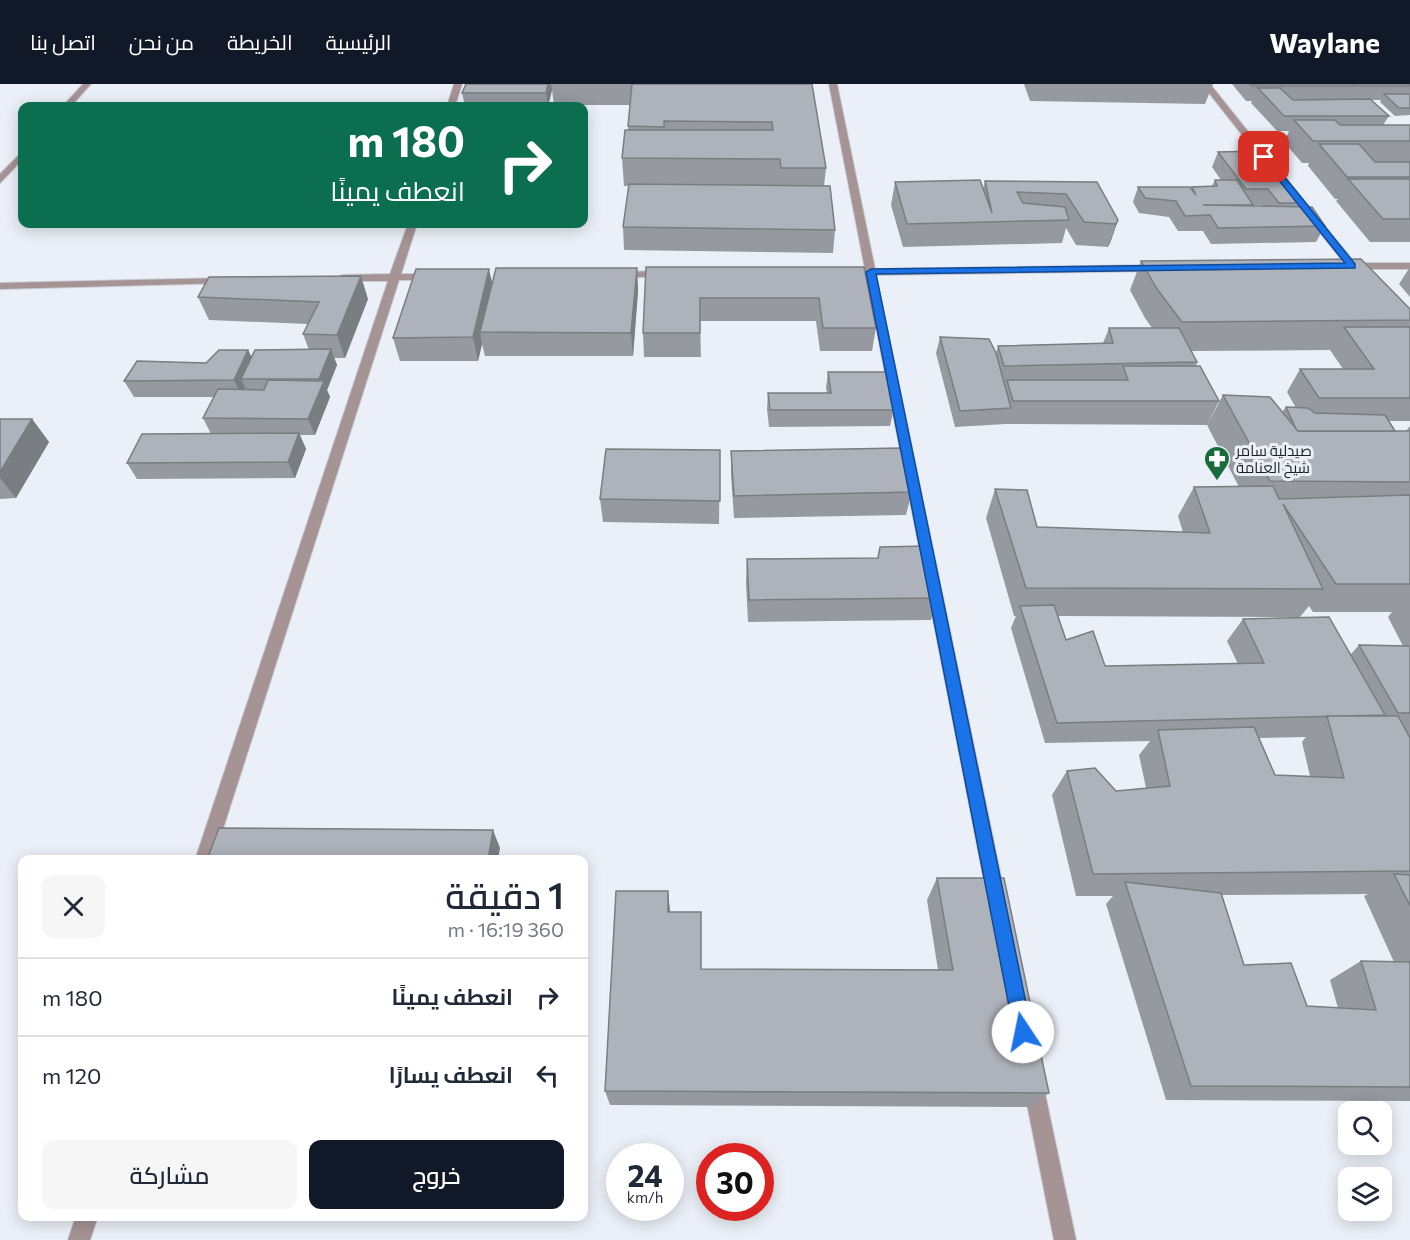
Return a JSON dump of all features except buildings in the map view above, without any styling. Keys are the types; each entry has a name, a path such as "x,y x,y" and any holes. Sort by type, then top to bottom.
{"street":[{"path":"71,102 87,84"},
{"path":"452,102 458,84"},
{"path":"833,84 999,913"},
{"path":"1206,84 1279,175"},
{"path":"0,180 18,160"},
{"path":"1286,184 1359,275"},
{"path":"206,855 411,228"},
{"path":"1340,266 1410,266"},
{"path":"835,272 1164,268"},
{"path":"609,275 680,274"},
{"path":"335,279 442,277"},
{"path":"0,286 239,280"},
{"path":"1030,1065 1065,1240"},
{"path":"79,1240 85,1221"}],"place":[{"name":"صيدلية سامر شيخ العنامة","path":"1217,482"}],"route":[{"path":"1023,1032 871,272 1352,266 1264,157"}]}
